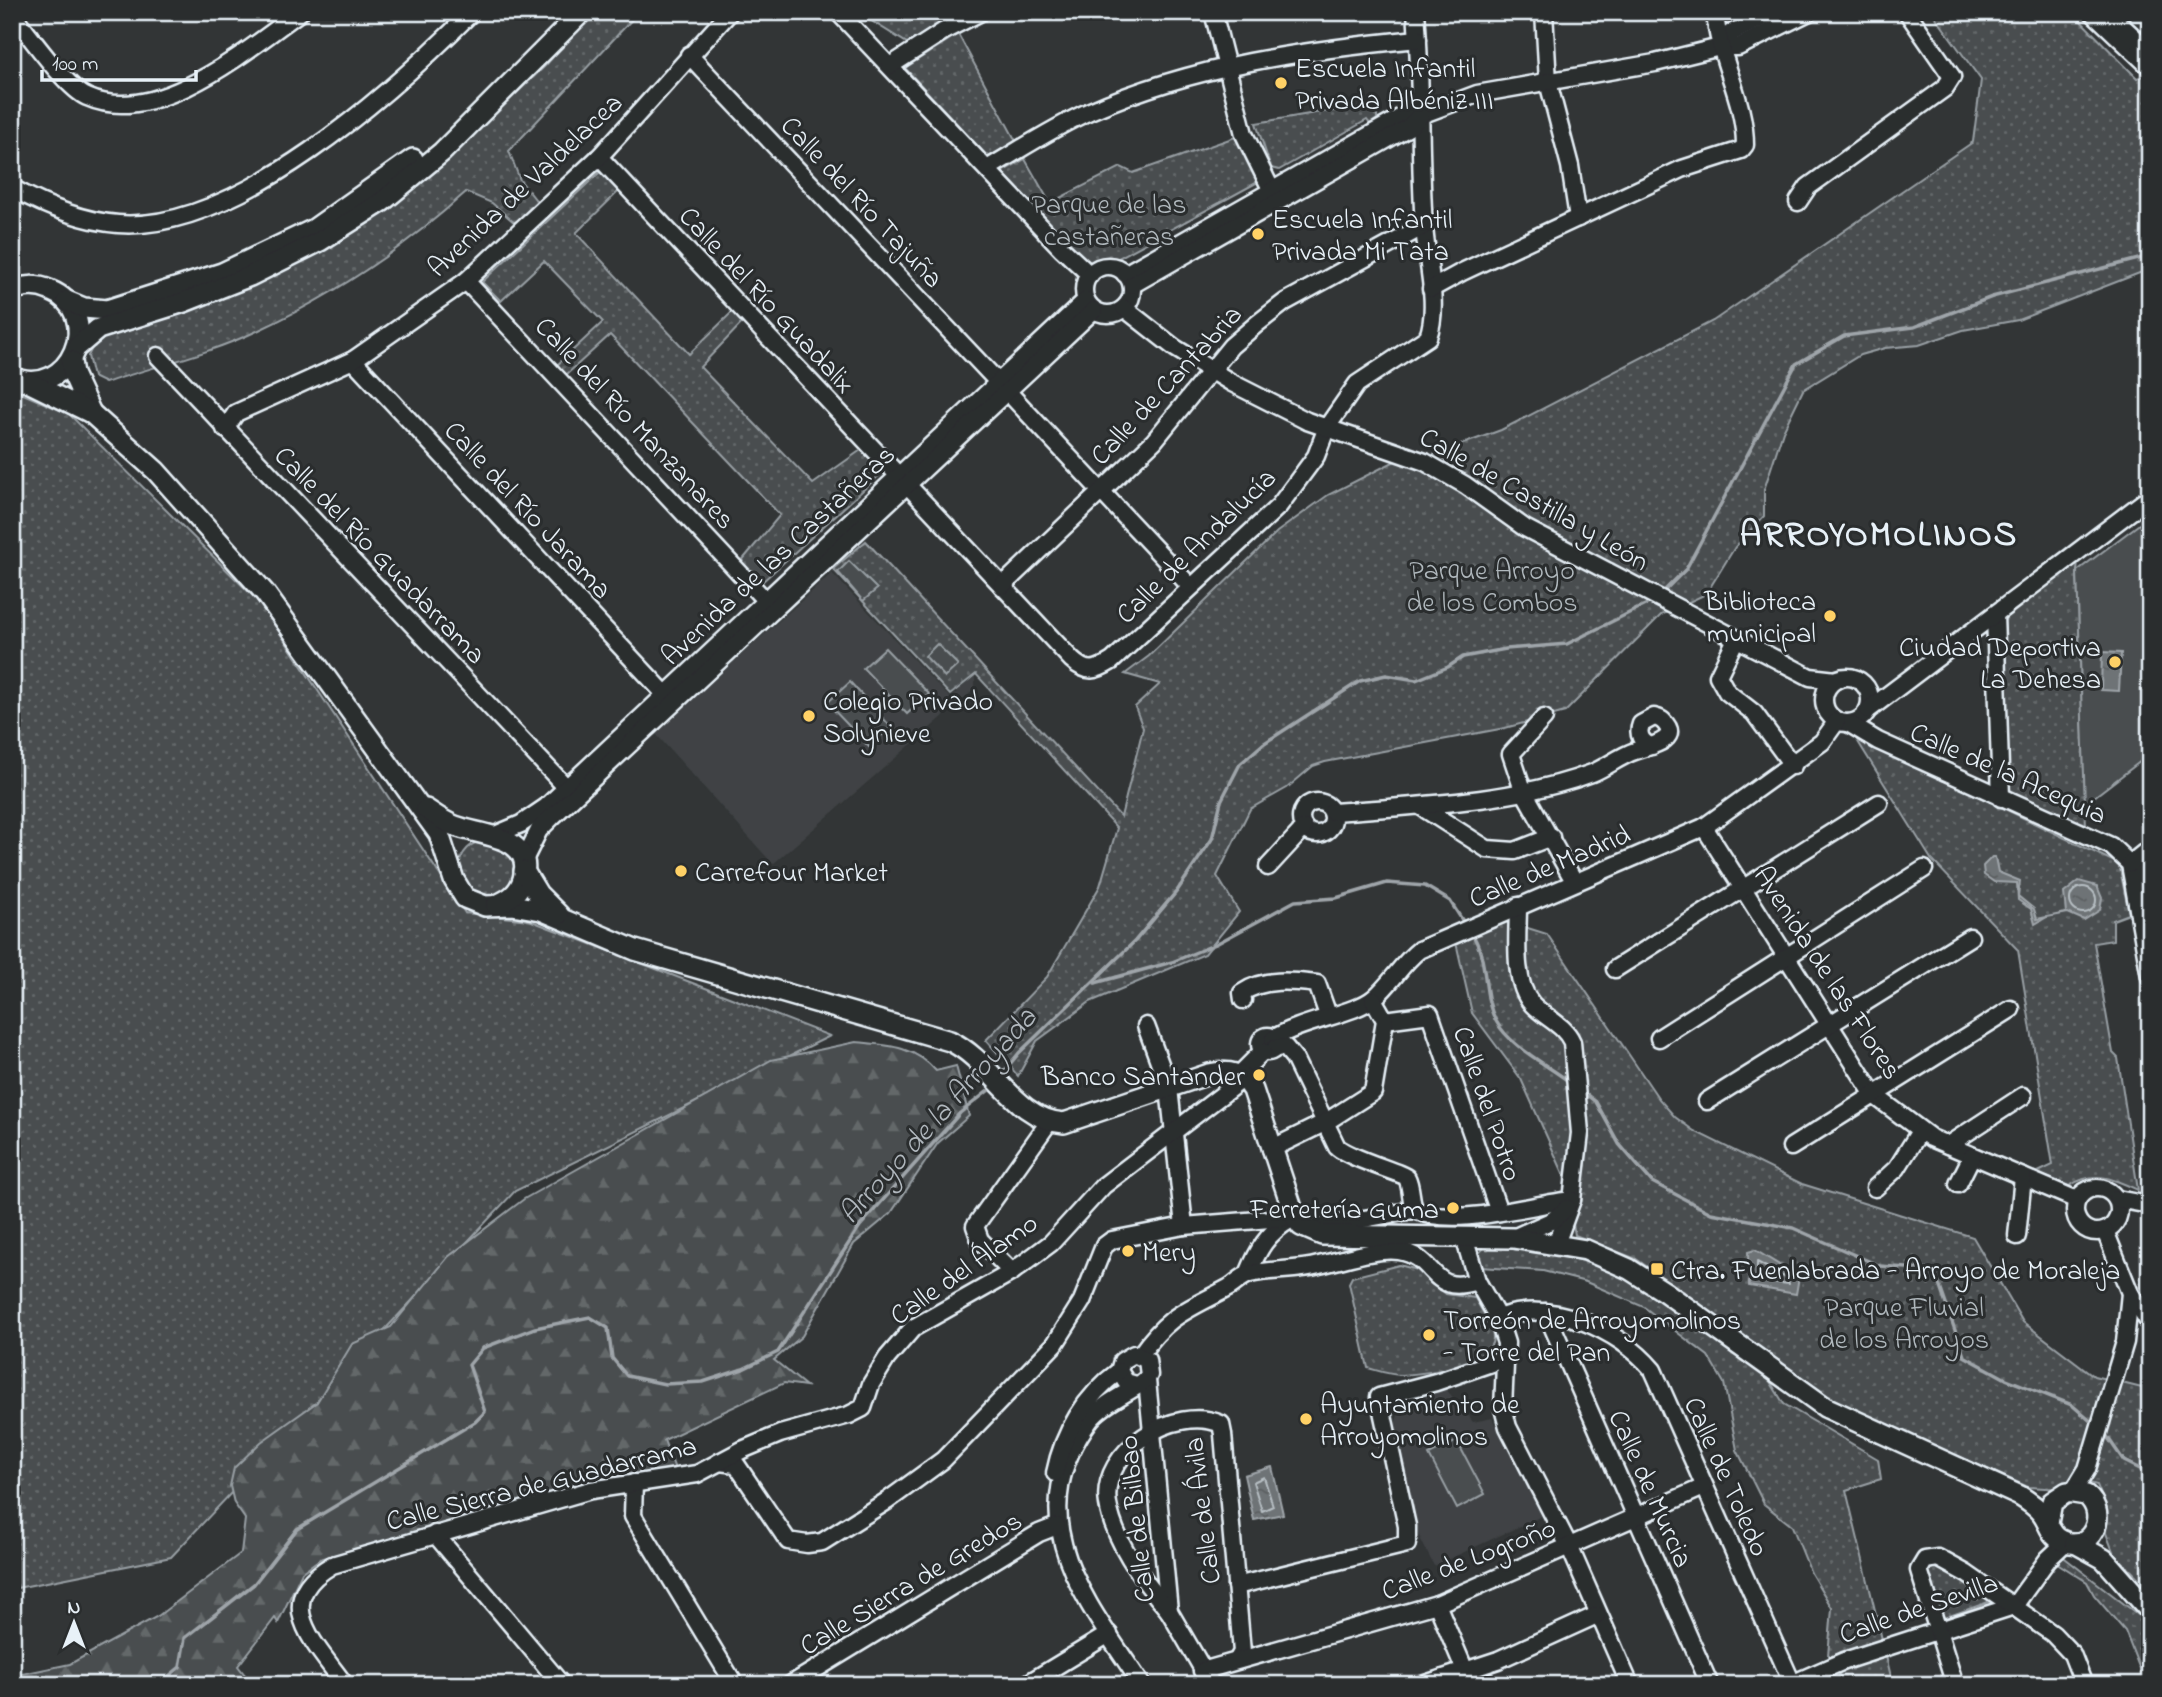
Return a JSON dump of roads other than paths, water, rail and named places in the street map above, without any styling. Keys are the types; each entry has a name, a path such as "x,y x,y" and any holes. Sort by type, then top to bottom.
{"main road":[{"path":"67,302 84,309 107,310 222,273 314,229 386,180 440,138 564,12"},
{"path":"20,379 45,380 60,373 98,329 184,303 250,276 320,241 383,201 451,144 582,12"},
{"path":"12,278 57,293 76,315 80,330 73,374 91,413"},
{"path":"12,291 33,286"},
{"path":"20,379 91,413 156,471 265,593 439,834 454,880 465,898 475,903 541,911 635,950 950,1041 977,1060 1014,1098 1039,1118 1049,1122 1065,1123 1169,1088 1234,1075 1253,1090 1271,1149 1300,1223 1336,1236 1513,1238 1586,1250 1629,1269 1649,1282 1825,1407 2020,1496 2042,1514 2060,1535 2104,1559"},
{"path":"414,800 454,826 490,834 513,844 538,894 565,920"},
{"path":"452,869 459,849 470,839 490,834"},
{"path":"496,905 513,896 524,866"},
{"path":"2020,1496 2080,1501 2098,1523 2090,1537 2060,1535"},
{"path":"2060,1535 2048,1508 2080,1501"},
{"path":"2080,1501 2104,1559 2150,1611"}],"street":[{"path":"12,14 85,97 115,104 140,104 163,98 210,74 300,12"},
{"path":"12,188 49,208 118,224 177,218 209,206 256,183 337,132 414,70 472,12"},
{"name":"Avenida de Valdelacea","path":"225,429 236,413 353,360 466,281 599,158 730,12"},
{"path":"838,12 1062,249 1090,275"},
{"path":"890,66 944,31 981,12"},
{"path":"1213,12 1244,134 1272,191"},
{"path":"1416,12 1424,226 1431,289 1682,169 1741,150 1745,145 1743,118 1720,47 1715,12"},
{"path":"1544,12 1548,82 1570,166 1578,218"},
{"path":"1720,47 1731,33 1774,12"},
{"path":"1128,280 1272,191 1405,115 1421,115 1477,94 1655,63 1720,47 1738,47 1809,12"},
{"path":"1798,202 1808,187 1945,88 1952,77 1907,12"},
{"path":"2092,12 2148,60"},
{"path":"2107,12 2148,60"},
{"path":"987,169 1091,111 1226,65 1322,48 1418,39"},
{"name":"Calle del Río Tajuña","path":"689,55 1190,586"},
{"path":"1128,280 1409,128 1421,115"},
{"name":"Calle del Río Guadalix","path":"599,158 1081,669 1099,669"},
{"name":"Calle de Cantabria","path":"1002,586 1154,441 1231,346 1285,302 1424,226"},
{"path":"1102,267 1113,267 1128,280 1132,294 1124,308 1114,314 1090,305 1085,285 1090,275 1102,267"},
{"name":"Calle del Río Manzanares","path":"466,281 766,601"},
{"name":"Calle de Andalucía","path":"1099,669 1112,661 1279,506 1316,456 1327,427 1357,384 1428,337 1432,326 1431,289"},
{"name":"Avenida de las Castañeras","path":"524,866 539,830 552,817 902,481 1090,305"},
{"name":"Calle de Castilla y León","path":"1124,308 1211,372 1269,403 1425,462 1465,485 1525,528 1810,677 1836,680"},
{"name":"Calle del Río Guadarrama","path":"158,356 567,788"},
{"name":"Calle del Río Jarama","path":"353,360 666,695"},
{"name":"Avenida de las Castañeras","path":"490,834 534,817 766,601 902,481"},
{"name":"Calle de Madrid","path":"1373,999 1400,965 1419,950 1704,827 1793,766 1842,722 1866,712 2150,497"},
{"path":"1995,614 2001,798"},
{"path":"1736,639 1718,676 1722,684 1754,712 1793,766"},
{"name":"Calle de Castilla y León","path":"1810,677 1824,698"},
{"path":"1842,722 1825,709 1824,698 1829,686 1836,680 1852,678 1865,686 1878,689 1903,684"},
{"path":"1865,686 1869,694 1866,712"},
{"name":"Calle de la Acequia","path":"1866,712 1869,728 1878,741"},
{"path":"1544,718 1511,754 1523,790 1574,881"},
{"path":"1268,867 1304,828 1322,834 1331,826 1332,812 1420,806 1523,790 1591,773 1624,756 1664,741 1668,733 1666,724 1659,718 1649,718 1639,728 1624,756"},
{"name":"Calle de la Acequia","path":"1842,722 2001,798 2111,846 2130,863"},
{"path":"1639,728 1643,742 1652,746"},
{"path":"1615,969 1879,803"},
{"path":"1420,806 1487,849 1515,851 1551,837"},
{"name":"Avenida de las Flores","path":"1704,827 1874,1096 1920,1130 1948,1145 2077,1200"},
{"path":"2150,849 2130,863 2150,976"},
{"path":"1659,1038 1924,869"},
{"path":"1518,906 1518,973 1524,989 1532,1003 1568,1033 1572,1042 1580,1133 1578,1161 1565,1224 1576,1241 1586,1250"},
{"path":"1707,1101 1970,937"},
{"path":"1243,1000 1242,993 1247,989 1276,981 1317,984 1328,1015"},
{"path":"1270,1046 1287,1030 1373,999 1385,1020 1373,1092 1326,1122 1271,1149"},
{"path":"1791,1147 2011,1009"},
{"name":"Calle del Potro","path":"1385,1020 1430,1014 1499,1212"},
{"path":"1146,1026 1169,1088 1184,1226"},
{"path":"1270,1046 1285,1047 1294,1058 1337,1147 1346,1155 1401,1173 1407,1179 1414,1210"},
{"name":"Calle del Álamo","path":"742,1450 863,1408 871,1384 887,1357 913,1328 1012,1272 1051,1243 1103,1186 1175,1131 1234,1075 1270,1046"},
{"path":"1948,1145 2023,1096"},
{"path":"1012,1272 980,1240 975,1226 1049,1122"},
{"path":"1875,1188 1897,1168 1920,1130"},
{"path":"1958,1184 1972,1156"},
{"path":"2017,1236 2023,1177"},
{"path":"2117,1199 2119,1215 2105,1231 2089,1231 2081,1226 2074,1211 2077,1200 2093,1188 2105,1188 2117,1199 2144,1204 2150,1209"},
{"path":"719,1462 729,1461 740,1469 788,1541 807,1544 821,1542 887,1501 943,1460 971,1433 1055,1344 1082,1301 1104,1247 1120,1236 1184,1226 1300,1223 1414,1210 1434,1216 1499,1212 1570,1203"},
{"path":"1513,1238 1553,1220 1570,1203"},
{"path":"1552,1243 1570,1203"},
{"path":"1434,1216 1438,1236"},
{"path":"1552,1243 1553,1220"},
{"path":"1248,1274 1256,1253 1273,1229 1300,1223"},
{"path":"2105,1231 2130,1293 2150,1324"},
{"path":"1464,1237 1465,1249 1477,1281 1498,1318 1506,1343 1503,1359 1506,1380 1503,1408 1508,1427 1570,1548 1629,1684"},
{"path":"1132,1685 1074,1575 1053,1527 1047,1505 1060,1450 1080,1411 1119,1371 1125,1357 1140,1355 1156,1331 1175,1315 1248,1274 1291,1271 1397,1251 1413,1255 1445,1284 1460,1287 1477,1281"},
{"path":"2080,1501 2124,1342 2130,1293"},
{"name":"Calle de Toledo","path":"1498,1318 1514,1312 1546,1312 1578,1320 1636,1350 1653,1370 1792,1684"},
{"name":"Calle de Murcia","path":"1546,1312 1710,1685"},
{"path":"2124,1342 2133,1334 2150,1330"},
{"path":"1053,1527 1064,1469 1076,1443 1104,1406 1141,1383 1150,1365 1140,1355"},
{"path":"1236,1586 1407,1544 1407,1526 1379,1397 1436,1382 1503,1359"},
{"path":"1119,1371 1126,1382 1141,1383"},
{"name":"Calle de Bilbao","path":"1141,1383 1152,1430 1169,1611 1212,1685"},
{"name":"Calle de Ávila","path":"1152,1430 1158,1425 1210,1419 1220,1424 1242,1652 1238,1659"},
{"path":"1152,1430 1135,1442 1111,1476 1108,1504 1119,1539 1169,1611"},
{"path":"740,1469 738,1459 742,1450"},
{"name":"Calle Sierra de Guadarrama","path":"345,1685 300,1619 299,1605 316,1574 332,1565 591,1490 680,1478 742,1450"},
{"path":"634,1483 633,1516 735,1685"},
{"name":"Calle de Logroño","path":"1202,1671 1437,1604 1704,1487"},
{"name":"Calle Sierra de Gredos","path":"790,1685 1053,1527"},
{"path":"435,1534 562,1685"},
{"name":"Calle de Sevilla","path":"1792,1684 1844,1661 2014,1606 2048,1559 2060,1535"},
{"path":"1955,1685 1919,1570 1925,1560 1938,1558 2053,1634 2071,1654 2084,1685"},
{"path":"1437,1604 1469,1678"},
{"path":"1422,1685 1469,1678 1597,1615"},
{"path":"1025,1685 1105,1636"},
{"path":"1105,1636 1142,1685"}],"water":[{"path":"2102,652 2121,653 2119,691 2101,690"},
{"path":"1995,857 1998,872 2020,881 2018,896 2034,909 2037,919 2066,913 2064,893 2079,881 2097,886 2102,898 2100,910 2084,920 2068,913 2047,917 2035,924 2031,909 2018,900 2017,883 1994,882 1984,875 1983,866"},
{"path":"1755,1250 1799,1277 1796,1294 1749,1286 1748,1252"},
{"path":"1272,1467 1283,1514 1254,1520 1244,1475"}],"waterway":[{"name":"Arroyo de la Arroyada","path":"1664,591 1686,569 1796,364 1844,336 1914,327 1992,297 2150,256"},
{"name":"Arroyo de la Arroyada","path":"1001,1075 1019,1053 1135,941 1177,891 1212,839 1221,801 1240,764 1263,744 1360,681 1386,675 1416,680 1448,667 1463,657 1506,649 1567,644 1653,601"},
{"path":"1095,983 1172,962 1216,944 1295,901 1336,898 1387,883 1425,886 1450,901 1466,926"},
{"path":"1471,932 1481,954 1488,999 1496,1021 1510,1039 1571,1083"},
{"name":"Arroyo de la Arroyada","path":"158,1685 180,1667 185,1638 254,1584 297,1529 475,1422 485,1412 469,1365 483,1348 535,1328 590,1317 608,1328 612,1358 627,1376 665,1384 703,1382 743,1369 778,1352 860,1226 960,1113 993,1087"},
{"path":"1583,1092 1596,1102 1619,1144 1652,1182 1711,1213 1793,1228 1880,1266 1934,1270 1964,1356 2006,1379 2072,1405 2095,1425"},
{"path":"2104,1432 2124,1461 2150,1474"}],"place":[{"name":"Escuela Infantil Privada Albéniz III","path":"1281,83"},
{"name":"Escuela Infantil Privada Mi Tata","path":"1258,234"},
{"name":"Biblioteca municipal","path":"1830,616"},
{"name":"Ciudad Deportiva La Dehesa","path":"2115,662"},
{"name":"Colegio Privado Solynieve","path":"809,716"},
{"name":"Carrefour Market","path":"681,871"},
{"name":"Banco Santander","path":"1259,1075"},
{"name":"Ferretería Guma","path":"1453,1208"},
{"name":"Mery","path":"1128,1251"},
{"name":"Ctra. Fuenlabrada - Arroyo de Moraleja","path":"1657,1269"},
{"name":"Torreón de Arroyomolinos - Torre del Pan","path":"1429,1335"},
{"name":"Ayuntamiento de Arroyomolinos","path":"1306,1419"}],"district":[{"name":"ARROYOMOLINOS","path":"1879,533"}],"park label":[{"name":"Parque de las castañeras","path":"1109,219"},
{"name":"Parque Arroyo de los Combos","path":"1492,585"},
{"name":"Parque Fluvial de los Arroyos","path":"1904,1322"}]}
